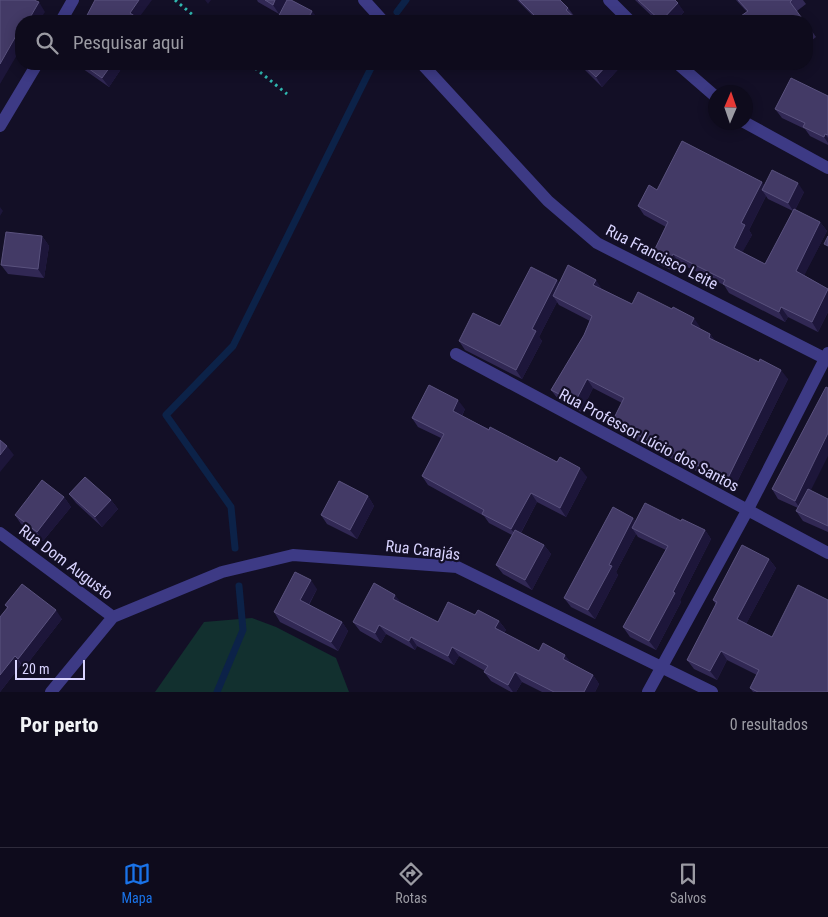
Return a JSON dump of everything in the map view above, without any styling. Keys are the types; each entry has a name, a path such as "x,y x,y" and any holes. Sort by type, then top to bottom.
{"street":[{"path":"64,15 73,0"},
{"path":"364,0 378,15"},
{"path":"609,0 624,15"},
{"path":"2,117 33,70"},
{"name":"Rua Francisco Leite","path":"428,70 548,201 596,243 827,357"},
{"path":"685,70 708,90"},
{"path":"753,127 828,168"},
{"name":"Rua Professor Lúcio dos Santos","path":"456,354 828,553"},
{"path":"648,692 747,510 827,357"},
{"name":"Rua Dom Augusto","path":"0,533 113,617"},
{"name":"Rua Carajás","path":"113,617 222,572 293,555 457,567 712,692"},
{"path":"51,692 113,617"}],"path":[{"path":"175,0 193,15"},
{"path":"257,70 287,94"}],"green space":[{"path":"252,618 276,627 336,658 349,692 155,692 204,622"}],"building":[{"path":"0,0 34,0 39,2 31,15 15,15 15,38 0,64"},
{"path":"95,0 139,0 130,13 133,15 87,15"},
{"path":"265,0 275,0 273,5"},
{"path":"287,0 291,0 312,11 310,15 279,15"},
{"path":"519,0 560,0 568,8 566,10 571,15 534,15"},
{"path":"638,0 675,0 678,3 667,15 654,15"},
{"path":"738,0 792,0 790,2 800,15 742,15 748,11"},
{"path":"91,70 108,70 102,78"},
{"path":"588,70 602,70 596,77"},
{"path":"791,78 828,96 828,135 825,134 824,137 803,127 805,123 775,109"},
{"path":"682,141 762,182 741,223 745,225 734,248 765,264 794,209 820,222 796,271 828,289 812,322 781,307 779,312 723,284 725,280 673,254 668,263 652,255 668,222 638,206 649,185 657,190"},
{"path":"772,170 798,183 788,203 762,190"},
{"path":"6,232 42,236 38,269 1,265"},
{"path":"828,236 828,246 824,244"},
{"path":"568,265 596,280 593,285 632,304 638,292 672,309 673,307 694,318 691,324 710,334 709,338 759,362 760,359 781,370 727,480 612,422 624,398 587,379 575,402 551,390 584,335 592,316 553,296"},
{"path":"531,267 557,280 532,329 536,331 516,370 459,341 473,313 500,326"},
{"path":"429,385 458,400 453,411 489,430 490,427 557,462 560,457 580,468 560,508 531,493 511,529 482,514 484,510 422,476 444,434 412,418"},
{"path":"826,387 828,388 828,433 795,501 772,489"},
{"path":"0,440 7,446 0,455"},
{"path":"85,477 111,500 95,517 69,494"},
{"path":"42,480 64,497 37,532 15,515"},
{"path":"339,481 368,496 350,530 321,515"},
{"path":"808,489 828,499 828,526 796,511"},
{"path":"645,503 681,521 682,519 705,530 673,592 675,593 649,641 623,627 668,546 632,528"},
{"path":"613,507 633,518 609,565 612,566 588,610 564,598"},
{"path":"515,530 544,545 525,580 496,565"},
{"path":"742,545 769,559 737,619 772,637 798,585 828,600 828,692 758,692 750,688 759,670 721,651 710,671 687,660 717,602 713,600"},
{"path":"295,572 311,580 300,600 342,622 331,642 274,612"},
{"path":"374,583 395,595 393,599 438,622 448,602 475,615 478,610 499,621 495,628 539,651 543,643 565,655 563,659 593,675 584,692 554,692 515,672 508,685 484,672 488,666 452,647 448,656 411,637 409,641 379,625 375,633 353,622"},
{"path":"22,584 56,610 18,659 15,656 0,675 0,617 8,607 5,605"}],"waterway":[{"path":"397,12 406,0"},
{"path":"235,548 231,507 166,415 233,346 370,70"},
{"path":"217,692 243,630 239,586"}]}
